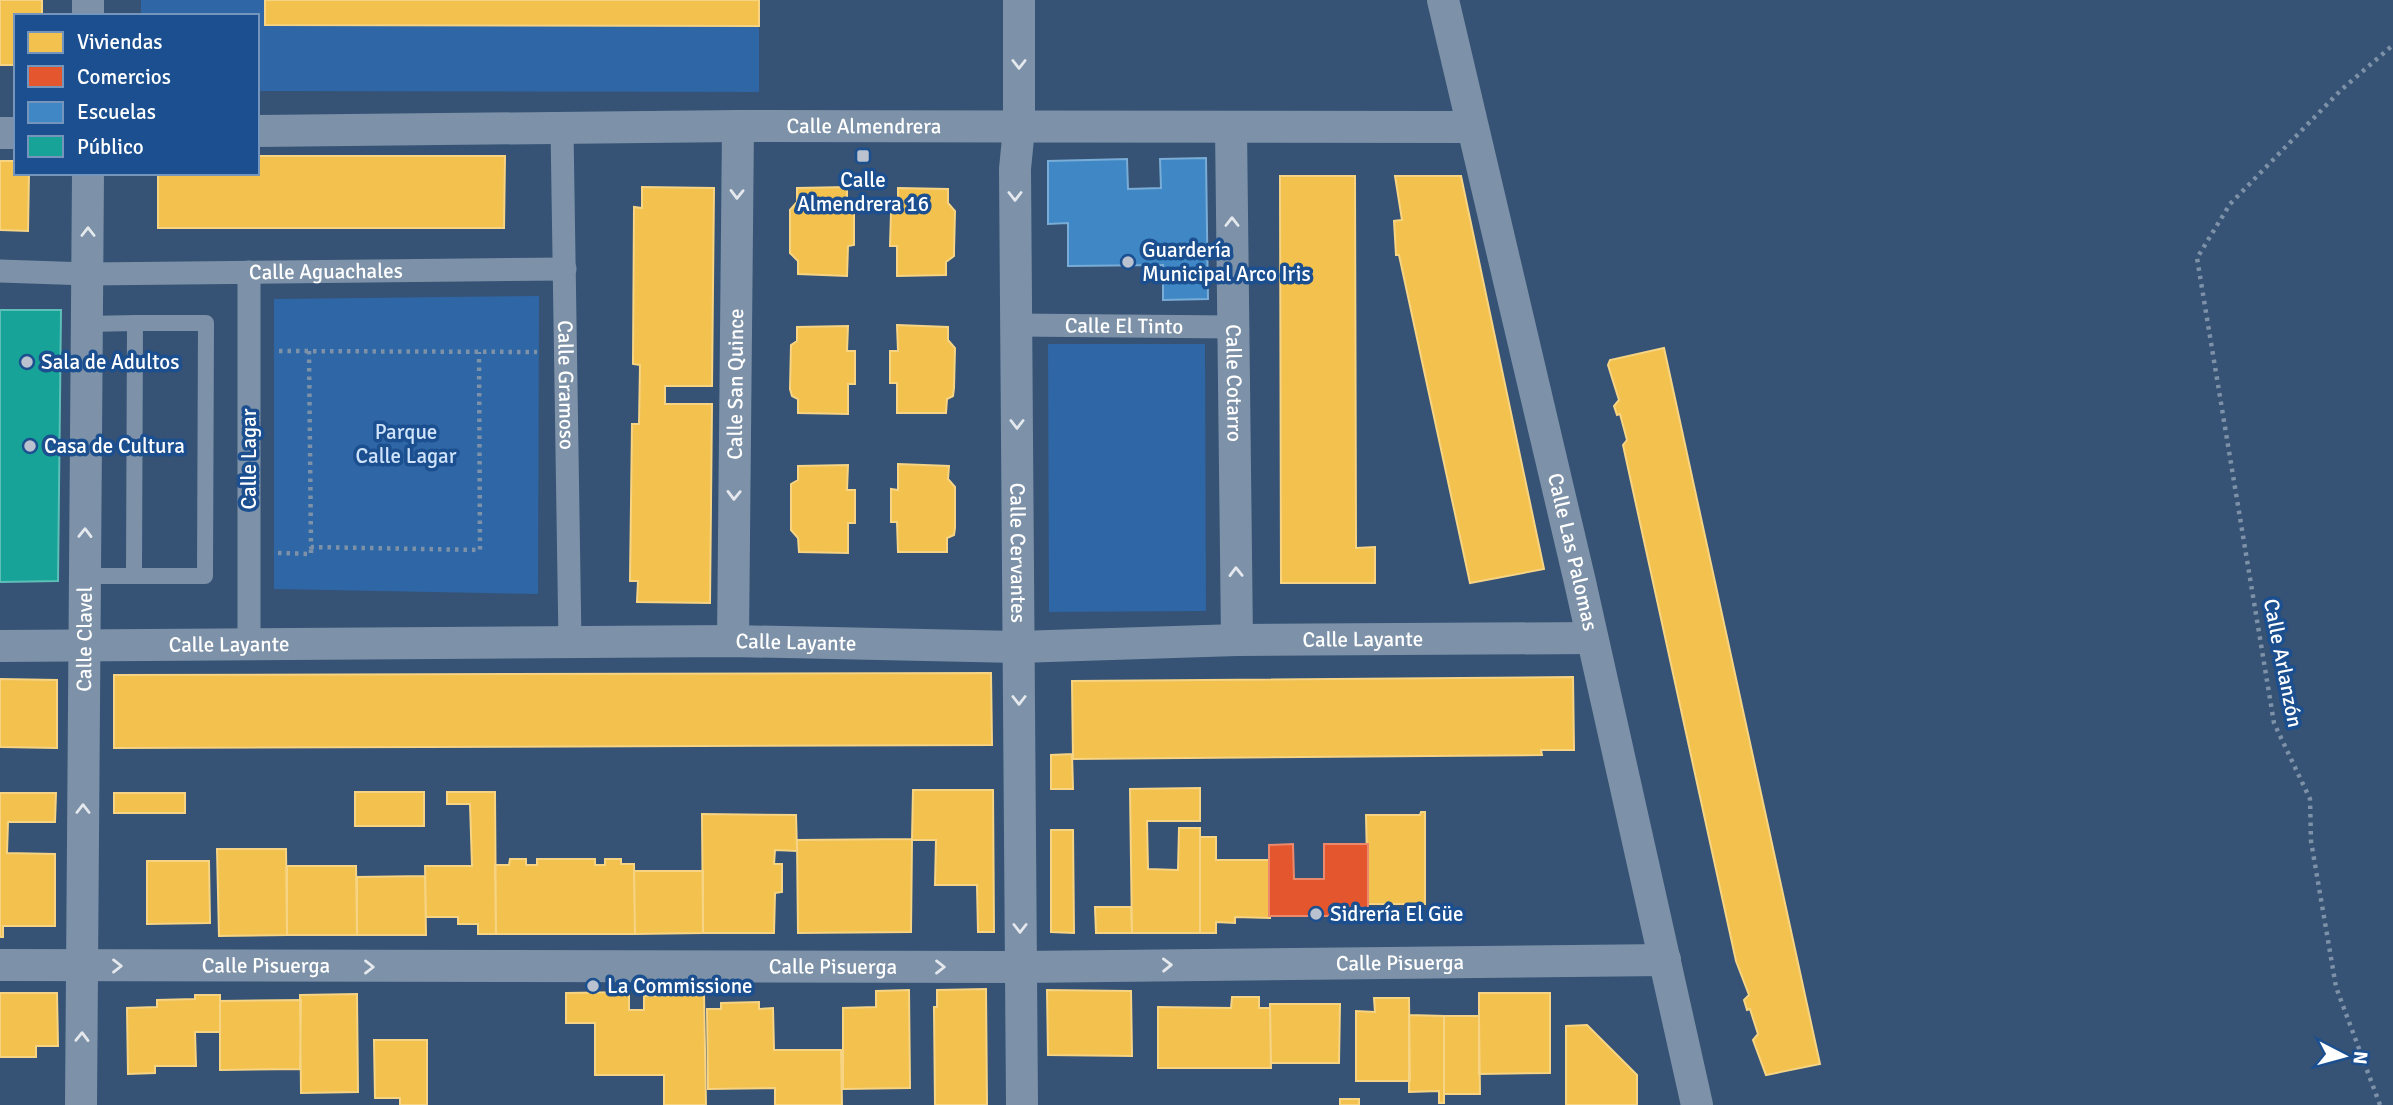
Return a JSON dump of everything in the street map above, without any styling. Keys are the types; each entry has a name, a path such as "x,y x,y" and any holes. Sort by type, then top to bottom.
{"street":[{"name":"Calle Cervantes","path":"1019,0 1019,128 1015,169 1022,1105"},
{"name":"Calle Las Palomas","path":"1443,0 1592,638 1697,1105"},
{"name":"Calle Almendrera","path":"259,131 738,126 1472,127"},
{"name":"Calle San Quince","path":"733,641 738,126"},
{"name":"Calle Cotarro","path":"1231,127 1237,640"},
{"name":"Calle Gramoso","path":"562,128 570,643"},
{"name":"Calle Clavel","path":"81,1105 88,175"},
{"name":"Calle Aguachales","path":"0,271 88,274 565,269"},
{"name":"Calle Lagar","path":"249,272 249,646"},
{"name":"Calle El Tinto","path":"1016,325 1232,327"},
{"name":"Calle Layante","path":"0,646 733,641 1018,648 1237,640 1592,638"},
{"name":"Calle Pisuerga","path":"0,965 1020,967 1665,960"}],"lane":[{"path":"134,576 135,323"},
{"path":"84,576 205,576 206,323 87,324"}],"path":[{"name":"Calle Arlanzón","path":"2380,1105 2336,987 2311,841 2310,799 2274,723 2197,258 2230,204 2341,90 2393,45"},
{"path":"249,351 566,352"},
{"path":"309,351 311,547 480,550 479,352"}],"green space":[{"path":"141,0 265,0 265,25 759,26 759,92 259,91 259,14 141,14"},
{"name":"Parque Calle Lagar","path":"539,296 538,594 274,589 274,299"},
{"path":"1048,344 1205,344 1206,611 1049,612"}],"building: Viviendas":[{"path":"0,0 42,0 42,14 14,14 14,65 0,65"},
{"path":"265,0 759,0 759,26 265,25"},
{"path":"259,156 505,156 504,228 158,228 158,175 259,175"},
{"path":"0,161 14,161 14,175 29,175 28,231 0,230"},
{"path":"1280,176 1355,176 1356,548 1375,547 1375,583 1281,583"},
{"path":"1395,176 1461,176 1544,569 1470,583 1399,255 1396,255 1394,221 1402,220"},
{"path":"642,187 714,188 712,386 665,386 665,404 712,404 710,603 637,602 638,581 630,581 632,424 639,424 640,365 633,364 634,207 642,208"},
{"path":"847,187 847,213 854,213 854,245 848,246 847,276 798,274 798,261 790,253 790,210 797,202 797,188"},
{"path":"898,188 948,189 948,203 955,211 954,256 946,262 946,275 897,276 897,246 890,246 891,213 898,213"},
{"path":"897,325 948,327 948,340 955,348 953,396 947,399 946,413 897,413 897,383 890,383 890,351 898,351"},
{"path":"848,326 847,351 855,351 855,384 848,384 848,414 798,413 798,399 792,396 790,389 791,345 797,341 797,327"},
{"path":"1664,348 1820,1064 1766,1075 1753,1040 1758,1034 1750,1009 1747,1010 1744,1000 1749,995 1736,961 1623,445 1627,440 1620,414 1617,415 1614,406 1619,400 1608,365 1610,360"},
{"path":"898,464 949,466 948,479 955,487 955,528 954,535 947,538 947,552 898,552 897,522 891,522 891,489 898,490"},
{"path":"848,465 847,490 855,490 855,523 848,523 848,553 799,552 798,538 791,530 791,484 798,480 798,466"},
{"path":"991,673 992,745 114,748 114,675"},
{"path":"1573,677 1574,750 1541,750 1542,755 1073,759 1072,681"},
{"path":"0,679 57,680 57,748 0,747"},
{"path":"1072,754 1073,789 1051,789 1051,755"},
{"path":"1200,788 1200,821 1147,821 1148,869 1178,870 1179,828 1200,828 1200,933 1132,933 1130,789"},
{"path":"913,790 993,790 994,932 978,932 977,885 935,885 936,840 912,840"},
{"path":"355,792 424,792 424,826 355,826"},
{"path":"447,792 495,792 496,934 478,934 478,924 458,924 458,917 426,917 425,866 472,866 470,804 447,804"},
{"path":"0,793 56,793 55,822 8,822 7,853 55,854 55,926 3,926 3,937 0,937"},
{"path":"114,793 185,793 185,813 114,813"},
{"path":"1425,812 1425,904 1368,904 1366,815 1420,815"},
{"path":"702,814 796,815 797,851 775,850 774,864 782,864 782,892 775,893 774,933 703,933"},
{"path":"1051,830 1073,830 1074,933 1051,932"},
{"path":"1200,837 1216,837 1216,860 1269,860 1270,918 1235,917 1235,923 1216,922 1216,933 1200,933"},
{"path":"912,839 911,932 798,933 797,840"},
{"path":"217,849 286,849 287,935 219,936"},
{"path":"510,859 526,859 526,865 537,865 537,859 595,859 595,865 605,865 605,859 621,859 621,864 634,864 635,934 496,934 495,865 509,865"},
{"path":"147,861 209,861 210,923 147,924"},
{"path":"287,866 356,866 357,935 287,935"},
{"path":"634,871 703,871 703,933 635,934"},
{"path":"425,876 426,935 357,935 357,877"},
{"path":"1095,907 1131,907 1132,933 1096,933"},
{"path":"986,989 987,1105 935,1105 934,1007 937,1007 937,990"},
{"path":"909,990 910,1088 843,1089 843,1008 876,1007 876,991"},
{"path":"1047,990 1131,991 1132,1056 1048,1055"},
{"path":"629,992 629,1010 644,1010 644,996 704,995 706,1105 664,1105 664,1075 595,1075 595,1023 566,1023 566,993"},
{"path":"0,993 57,993 58,1046 36,1046 36,1057 0,1057"},
{"path":"1479,993 1550,993 1550,1073 1479,1074"},
{"path":"357,994 358,1092 301,1093 300,995"},
{"path":"195,995 220,995 220,1032 195,1032 196,1066 155,1066 155,1073 128,1074 127,1008 157,1007 157,1000 195,999"},
{"path":"1232,997 1259,997 1259,1008 1270,1008 1271,1068 1158,1068 1158,1007 1231,1008"},
{"path":"1374,998 1409,998 1410,1081 1356,1081 1356,1011 1375,1012"},
{"path":"301,1000 300,1069 220,1070 220,1001"},
{"path":"759,1002 759,1009 773,1008 774,1050 841,1050 842,1105 775,1105 775,1088 708,1089 707,1009 721,1009 721,1003"},
{"path":"1270,1004 1340,1004 1339,1063 1271,1063"},
{"path":"1409,1015 1444,1016 1444,1103 1439,1103 1439,1091 1409,1092"},
{"path":"1444,1016 1479,1016 1480,1094 1444,1094"},
{"path":"1587,1025 1637,1075 1637,1105 1566,1105 1566,1026"},
{"path":"374,1040 427,1040 427,1105 400,1105 400,1098 375,1098"},
{"path":"1340,1099 1359,1099 1359,1105 1340,1105"}],"building: Comercios":[{"path":"1293,844 1294,879 1324,879 1324,844 1368,844 1368,908 1352,907 1352,916 1269,916 1269,845"}],"building: Escuelas":[{"name":"Guardería Municipal Arco Iris","path":"1206,158 1208,299 1163,300 1163,265 1068,266 1068,223 1048,224 1048,161 1127,159 1128,189 1161,188 1160,159"}],"building: Público":[{"name":"Casa de Cultura","path":"0,310 61,310 58,581 0,582"}],"place":[{"name":"Calle Almendrera 16","path":"863,156"},
{"name":"Guardería Municipal Arco Iris","path":"1128,262"},
{"name":"Sala de Adultos","path":"27,362"},
{"name":"Casa de Cultura","path":"30,446"},
{"name":"Sidrería El Güe","path":"1316,914"},
{"name":"La Commissione","path":"593,986"}]}
